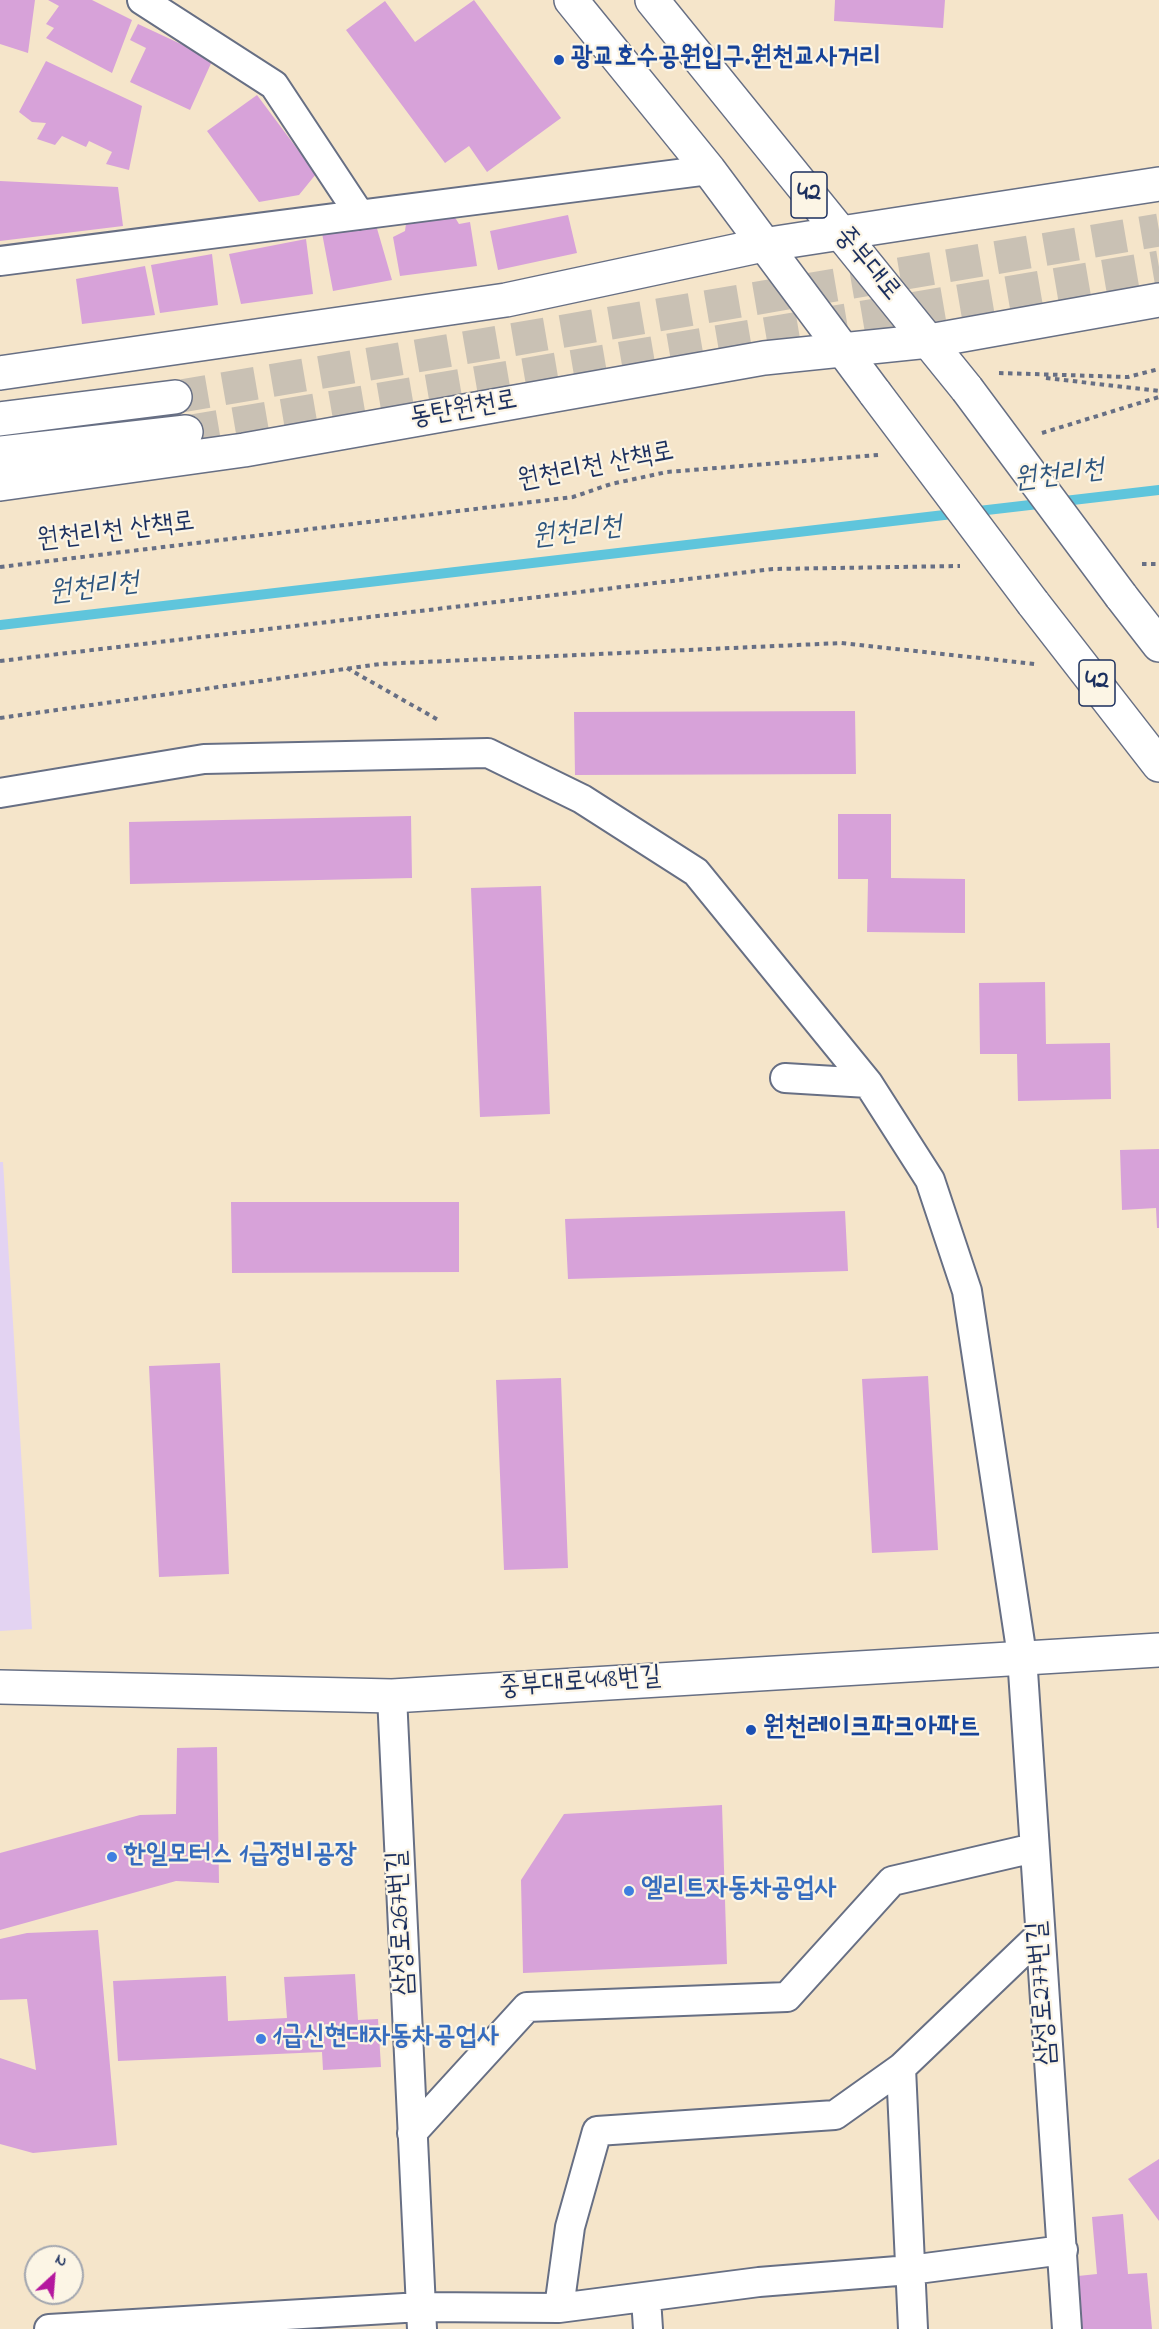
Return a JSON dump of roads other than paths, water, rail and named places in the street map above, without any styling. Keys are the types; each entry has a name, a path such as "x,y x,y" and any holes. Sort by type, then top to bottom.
{"main road":[{"name":"42","path":"571,0 708,170 1033,603 1159,765"},
{"name":"중부대로","path":"652,0 929,341 967,376 1121,596 1159,645"},
{"path":"0,373 506,300 763,244 1159,184"},
{"name":"동탄원천로","path":"0,484 244,450 764,358 929,341 1159,300"},
{"path":"0,418 175,397"},
{"path":"0,453 186,432"},
{"name":"중부대로448번길","path":"0,1687 392,1696 1022,1656 1159,1650"}],"street":[{"path":"142,0 274,85 360,215"},
{"path":"0,261 708,170"},
{"name":"삼성로277번길","path":"0,793 204,759 488,753 582,799 696,872 868,1083 930,1180 967,1291 1022,1656 1067,2329"},
{"path":"785,1078 868,1083"},
{"name":"삼성로267번길","path":"392,1696 421,2318"},
{"path":"412,2133 527,2007 787,1997 892,1881 1034,1848"},
{"path":"559,2308 570,2227 597,2130 835,2115 901,2068 1040,1935"},
{"path":"901,2068 913,2329"},
{"path":"48,2329 421,2318 559,2308 759,2282 910,2270 1062,2250"},
{"path":"646,2298 648,2329"},
{"path":"393,2329 421,2318"}],"waterway":[{"name":"원천리천","path":"0,625 1159,490"}],"tunnel":[{"path":"175,397 1159,230"},
{"path":"186,432 1159,267"}],"place":[{"name":"광교호수공원입구.원천교사거리","path":"559,60"},
{"name":"원천레이크파크아파트","path":"751,1730"},
{"name":"한일모터스 1급정비공장","path":"112,1857"},
{"name":"엘리트자동차공업사","path":"629,1891"},
{"name":"1급신현대자동차공업사","path":"261,2039"}]}
